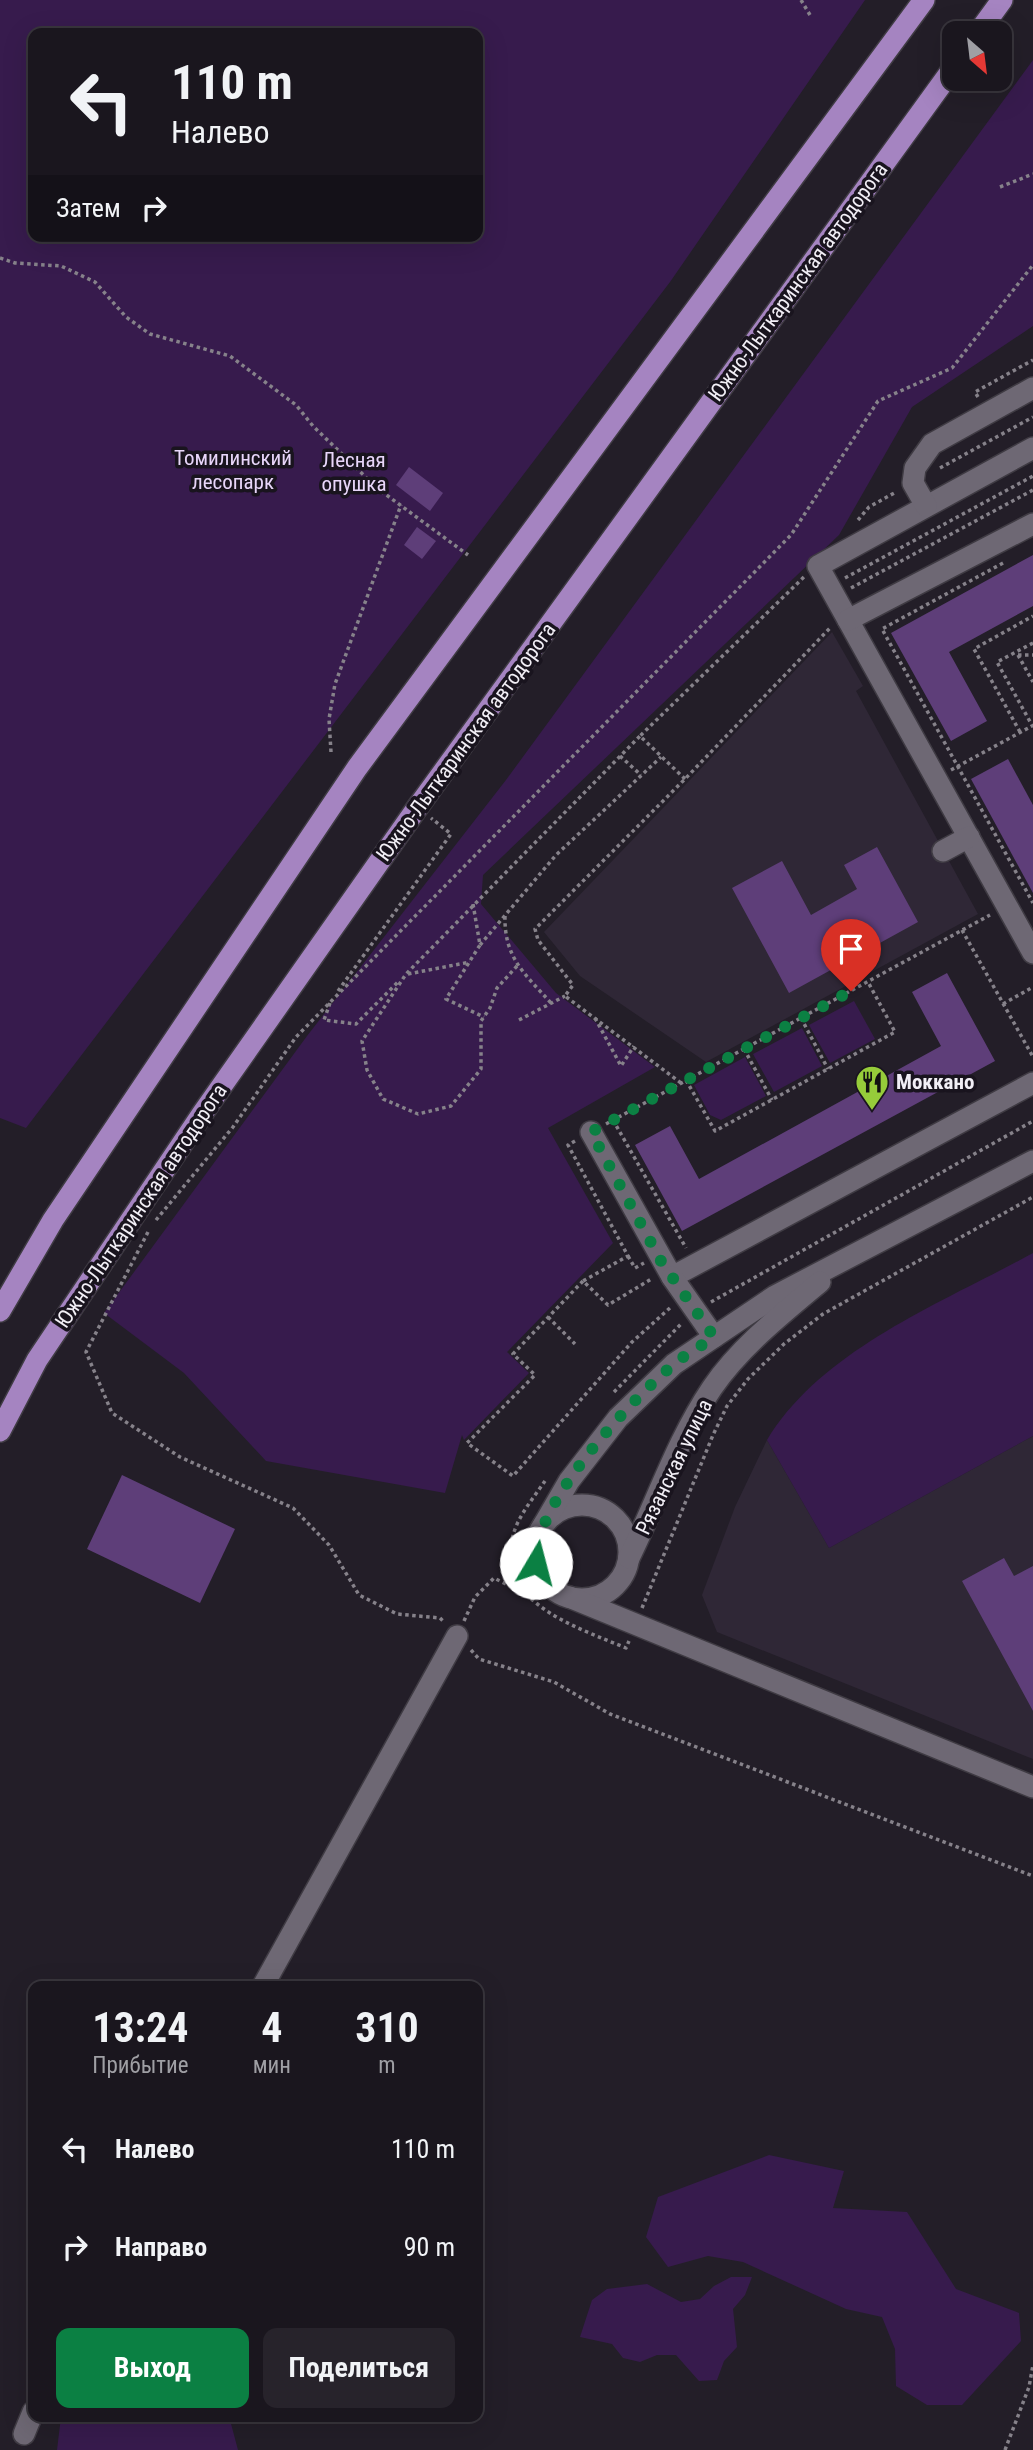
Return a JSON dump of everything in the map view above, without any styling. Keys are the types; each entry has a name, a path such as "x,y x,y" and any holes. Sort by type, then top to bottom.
{"main road":[{"path":"0,1311 53,1220 357,768 924,0"},
{"path":"987,21 1002,0"},
{"name":"Южно-Лыткаринская автодорога","path":"0,1431 37,1360 202,1114 417,808 942,84"}],"street":[{"path":"926,506 913,483 915,468 932,444 1033,388"},
{"path":"1033,448 818,566 1033,953"},
{"path":"848,620 1033,524"},
{"path":"943,851 968,837"},
{"path":"672,1277 1033,1083"},
{"path":"591,1132 683,1296 714,1337"},
{"name":"Рязанская улица","path":"540,1531 569,1481 618,1418 674,1364 775,1296 1033,1161"},
{"name":"Рязанская улица","path":"629,1558 680,1445 713,1387 766,1328 842,1262"},
{"path":"569,1597 585,1599 601,1595 615,1587 625,1573 629,1558 623,1528 615,1517 590,1506 563,1509 550,1518 540,1531 535,1547 536,1563 543,1578 554,1590 569,1597 1031,1784"},
{"path":"266,1981 457,1636"},
{"path":"24,2434 29,2422"}],"path":[{"path":"801,0 810,15"},
{"path":"1000,187 1033,174"},
{"path":"0,258 15,263 61,266 95,282 126,317 150,334 230,356 296,405 313,426 377,488 468,555"},
{"path":"1033,265 951,368 878,401 791,535 296,1037 233,1127 152,1225 86,1352 112,1413 180,1457 293,1508 329,1545 359,1595 397,1614 440,1618 479,1659 554,1682 610,1714 1033,1875"},
{"path":"975,391 1033,360"},
{"path":"845,578 1033,476"},
{"path":"851,588 1033,490"},
{"path":"331,752 329,719 335,684 401,505"},
{"path":"1010,560 882,629 1033,904"},
{"path":"429,817 451,834 332,1001 324,1020 356,1024 640,736 799,582"},
{"path":"1020,732 974,649 1033,616"},
{"path":"519,1020 565,996 573,985 538,940 535,929 685,779 834,623 848,620"},
{"path":"935,778 1033,727 997,662 1033,643"},
{"path":"1012,654 1033,655"},
{"path":"1018,655 1033,682"},
{"path":"1027,671 1033,668"},
{"path":"640,736 685,779"},
{"path":"620,756 641,775"},
{"path":"484,1017 446,999 480,945 556,855 661,757"},
{"path":"473,904 480,945"},
{"path":"683,1296 632,1342 513,1476 467,1443 535,1374 513,1354 583,1281 628,1256 568,1144 1007,906"},
{"path":"505,916 507,947 517,965 551,1003"},
{"path":"962,930 1033,1057"},
{"path":"470,962 406,974 362,1041 366,1070 383,1099 418,1114 451,1106 481,1069 481,1021 497,988 517,965"},
{"path":"686,1080 715,1131 895,1032 868,982"},
{"path":"1003,1004 1033,987"},
{"path":"830,995 834,1000"},
{"path":"565,996 681,1083"},
{"path":"594,1017 621,1066 634,1046"},
{"path":"800,1018 828,1069"},
{"path":"744,1049 772,1100"},
{"path":"613,1120 685,1248"},
{"path":"653,1580 713,1435 727,1406 748,1379 784,1344 823,1314 1033,1197"},
{"path":"583,1281 608,1305"},
{"path":"548,1317 575,1343"},
{"path":"457,1636 475,1597 494,1578 526,1594"},
{"path":"1005,2450 1029,2387 1033,2365"}],"shaded area":[{"path":"832,632 863,686 856,691 978,914 706,1062 580,976 544,932"},
{"path":"1033,1436 1033,1759 717,1632 702,1595 735,1507 767,1440 829,1548"}],"green space":[{"name":"Томилинский лесопарк","path":"0,0 865,0 670,282 26,1128 0,1118"},
{"path":"1033,60 1033,326 912,407 839,535 483,875 481,904 556,993 655,1067 548,1128 613,1243 507,1352 529,1373 464,1440 462,1435 445,1493 266,1461 184,1373 104,1313 307,1036 506,780"},
{"path":"854,1001 875,1039 830,1063 809,1025"},
{"path":"802,1028 822,1066 774,1092 753,1054"},
{"path":"745,1057 766,1096 721,1120 710,1115 694,1085"},
{"path":"1033,1253 1033,1436 829,1548 767,1440 790,1408 819,1379 851,1354 923,1310"},
{"path":"769,2155 844,2171 833,2208 907,2212 956,2289 1019,2313 1021,2341 962,2405 927,2405 896,2386 895,2349 882,2317 846,2309 743,2262 708,2256 668,2267 646,2237 658,2197"},
{"path":"731,2277 752,2277 745,2295 733,2309 737,2347 724,2361 717,2380 699,2381 676,2355 657,2355 640,2362 623,2358 612,2344 580,2337 592,2300 607,2289 647,2284 681,2302 700,2299 714,2286"},
{"path":"60,2422 231,2422 238,2450 57,2450"}],"building":[{"path":"409,467 443,493 430,511 396,485"},
{"path":"417,527 436,541 422,559 404,545"},
{"path":"1033,555 1033,606 949,652 987,721 951,741 891,633"},
{"path":"1008,759 1033,805 1033,893 971,779"},
{"path":"877,847 918,922 789,993 732,888 782,861 811,915 857,889 844,865"},
{"path":"947,973 995,1061 682,1231 635,1145 670,1126 699,1179 941,1046 912,992"},
{"path":"122,1475 235,1529 200,1603 87,1549"},
{"path":"1004,1558 1014,1576 1033,1566 1033,1711 962,1581"}],"place":[{"name":"Моккано","path":"872,1112"}],"route":[{"path":"536,1563 535,1547 540,1531 569,1481 618,1418 674,1364 714,1337 694,1312 661,1261 591,1132 851,991"}],"park label":[{"name":"Лесная опушка","path":"354,472"}]}
